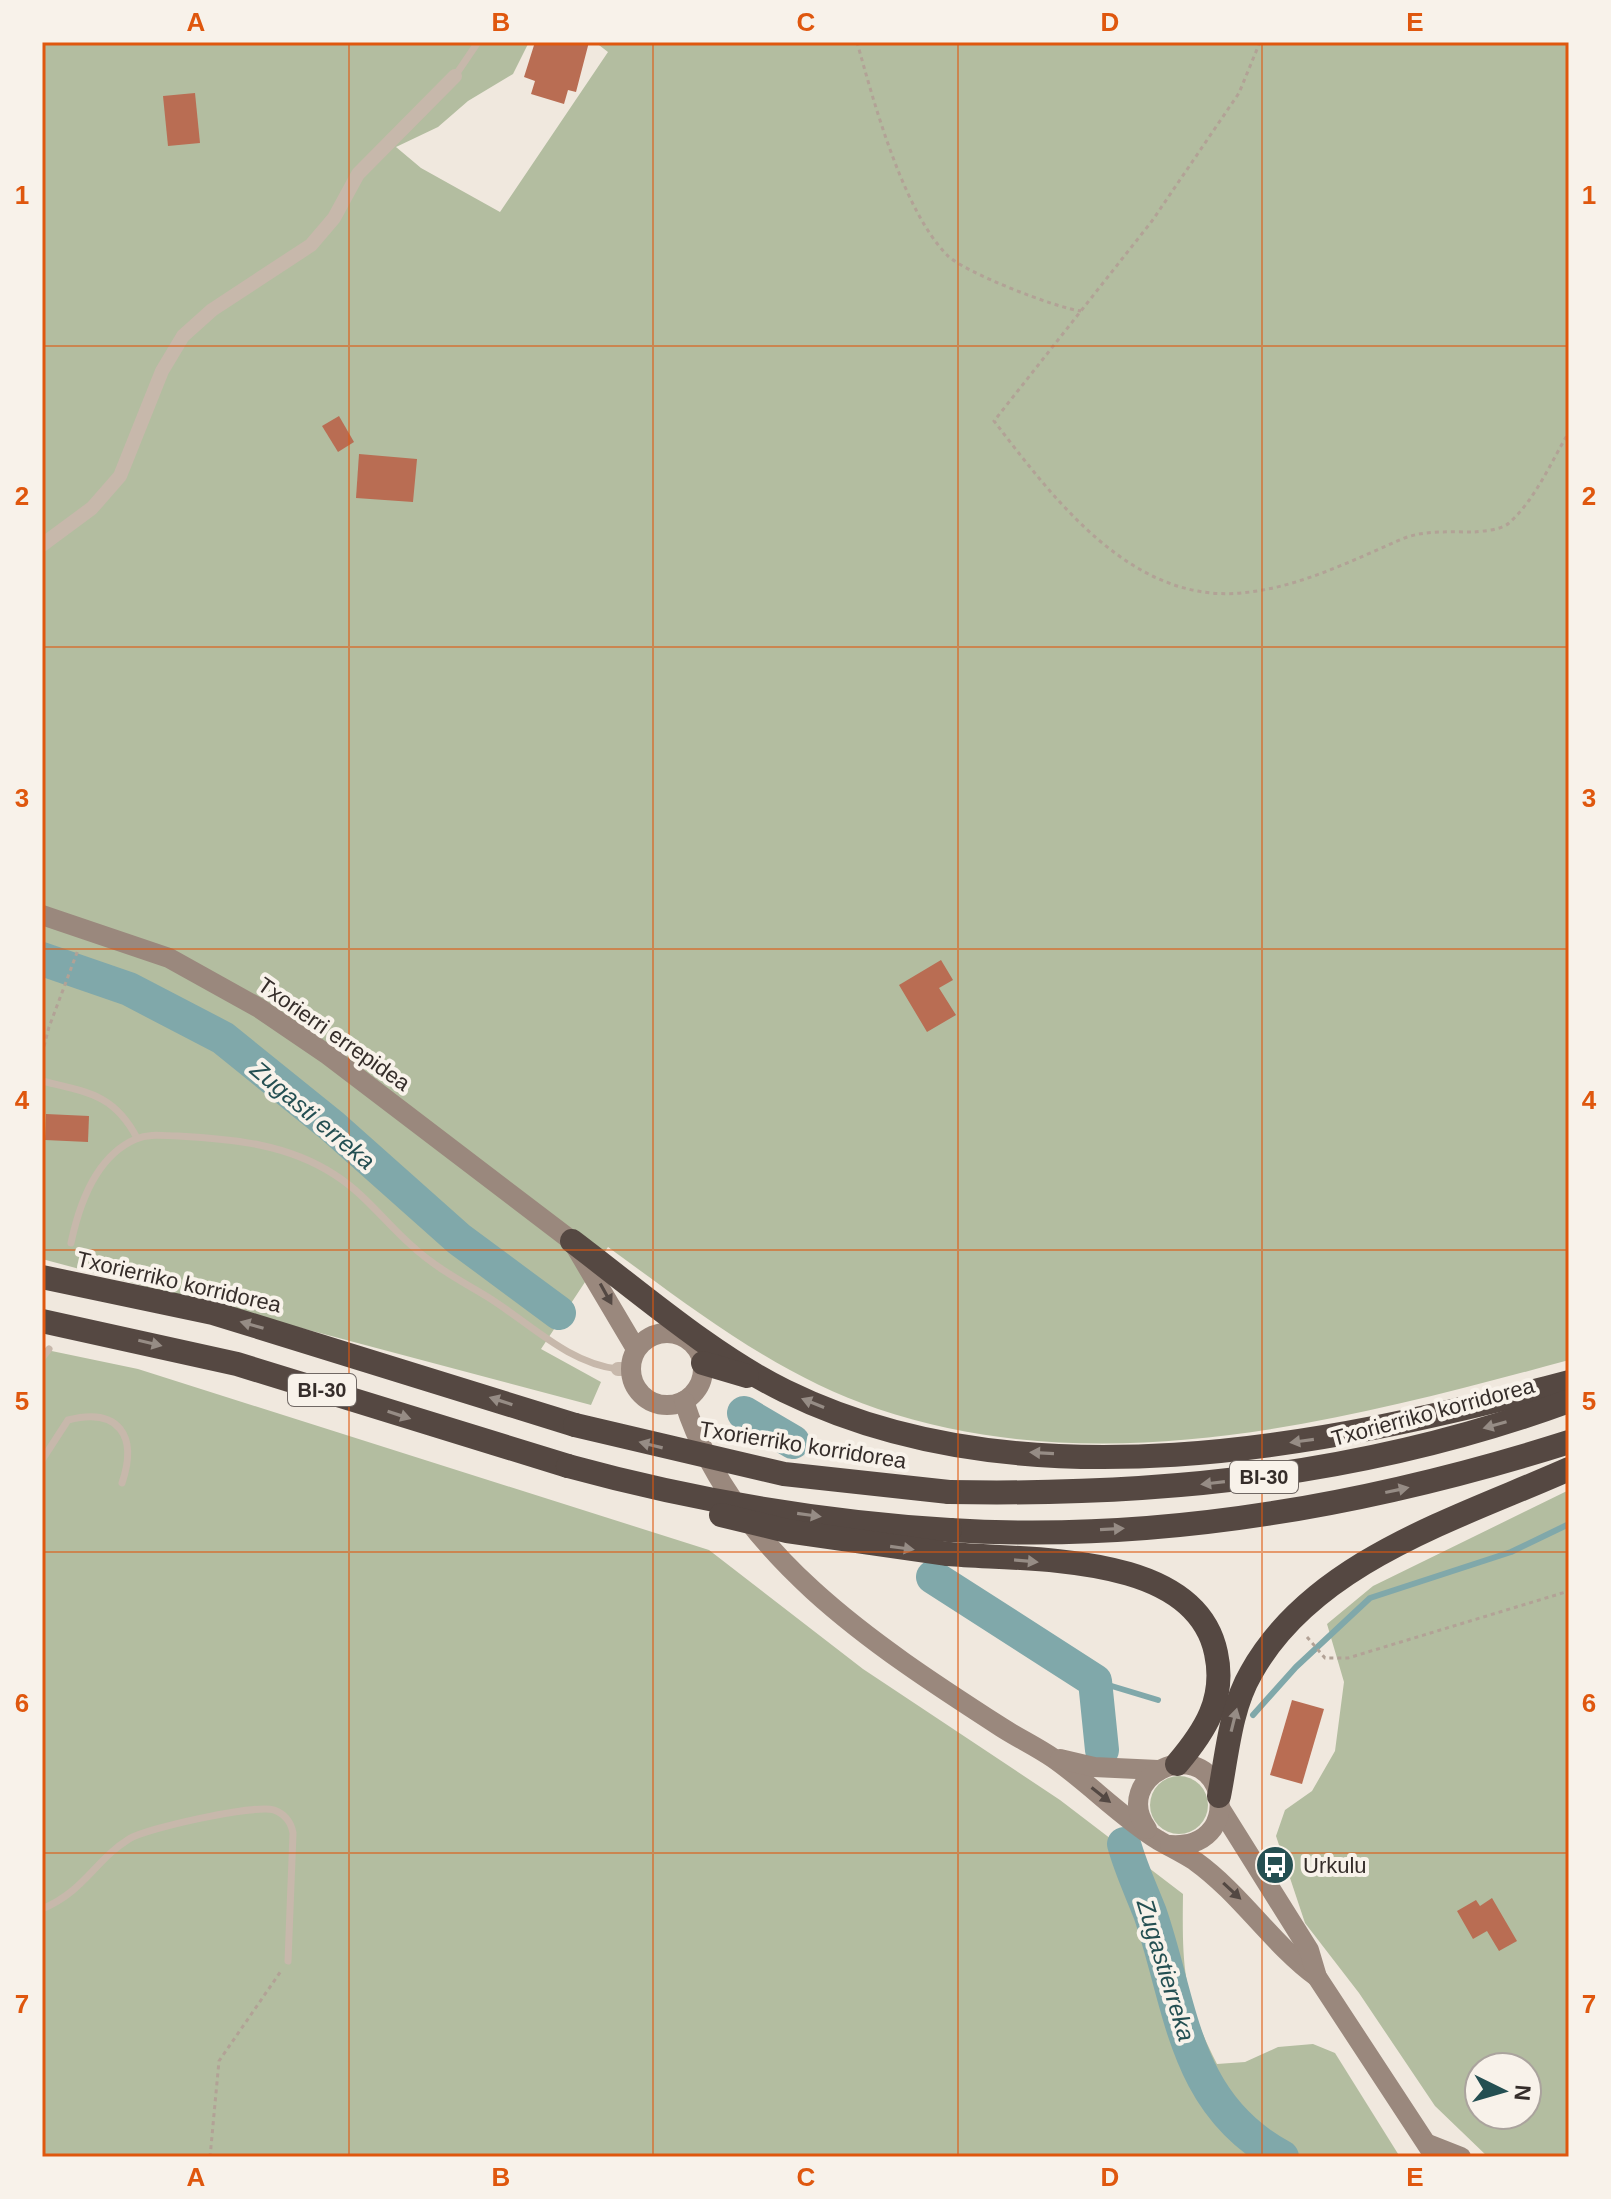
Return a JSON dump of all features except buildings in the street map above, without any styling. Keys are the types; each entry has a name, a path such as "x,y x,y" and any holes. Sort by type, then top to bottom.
{"highway":[{"path":"572,1241 769,1383"},
{"name":"Txorierriko korridorea","path":"42,1277 213,1313 575,1425 784,1474 949,1492 1154,1489 1299,1472 1450,1438 1569,1401"},
{"name":"BI-30","path":"42,1321 237,1364 637,1485 687,1507 787,1531 949,1542 1275,1514 1401,1490 1569,1442"},
{"path":"703,1363 769,1383 830,1409 920,1436 1026,1452 1109,1455 1214,1452 1344,1436 1449,1414 1569,1382"},
{"path":"1220,1802 1239,1701 1250,1673 1291,1620 1326,1590 1370,1561 1569,1469"},
{"path":"949,1542 1119,1571 1154,1581 1184,1598 1203,1620 1214,1644 1219,1686 1206,1727 1167,1767"}],"main road":[{"name":"Txorierri errepidea","path":"42,915 169,958 259,1008 328,1055 572,1241"},
{"path":"572,1241 639,1392 660,1405 684,1401 700,1385 703,1363 694,1344 676,1334 665,1332 649,1337 628,1363"},
{"path":"611,1270 665,1332"},
{"path":"684,1401 693,1430 722,1483 767,1544 798,1578 892,1652 1003,1728 1052,1757 1150,1833 1231,1889 1299,1963 1317,1977"},
{"path":"1052,1757 1094,1767 1199,1769 1215,1786 1220,1802 1309,1950 1317,1977 1432,2150 1461,2157"},
{"path":"1150,1833 1139,1812 1139,1799 1149,1778 1167,1767"},
{"path":"1170,1845 1193,1844 1203,1838 1217,1820 1220,1802"}],"street":[{"path":"42,545 92,508 120,476 162,371 183,336 212,310 311,245 334,218 358,174 455,76"}],"lane":[{"path":"455,76 478,42"},
{"path":"42,1081 96,1094 125,1115 137,1138"},
{"path":"71,1243 77,1215 90,1186 106,1164 137,1138 157,1134 239,1141 306,1159 358,1191 411,1246 553,1343 604,1368 628,1363"},
{"path":"42,1358 49,1349"},
{"path":"42,1460 68,1420 105,1417 118,1425 127,1444 128,1465 122,1483"},
{"path":"42,1909 83,1884 117,1847 137,1835 210,1818 271,1809 288,1819 293,1833 288,1961"}],"path":[{"path":"857,42 894,157 921,218 948,257 1059,308 1081,311"},
{"path":"1260,42 1239,93 1152,221 994,421 1096,539 1139,571 1194,592 1257,590 1302,580 1406,537 1481,531 1507,525 1532,494 1569,432"},
{"path":"42,1054 79,949"},
{"path":"1291,1620 1325,1658 1348,1658 1569,1591"},
{"path":"210,2157 219,2061 288,1961"}],"green space":[{"path":"42,42 529,42 513,74 468,101 438,127 396,147 421,168 500,212 608,52 595,42 1569,42 1569,1360 1400,1404 1225,1436 1138,1443 1050,1442 964,1431 878,1409 841,1395 737,1338 608,1247 541,1349 601,1382 591,1405 42,1259"},
{"path":"42,1349 138,1369 709,1550 863,1669 1060,1800 1183,1894 1187,1982 1197,2020 1217,2064 1245,2062 1278,2047 1313,2044 1335,2053 1400,2157 42,2157"},
{"path":"1569,1490 1569,2157 1488,2157 1435,2106 1359,1993 1305,1923 1276,1836 1285,1810 1312,1791 1335,1751 1344,1682 1327,1624 1373,1586"},
{"path":"1179,1776 1190,1778 1199,1785 1206,1794 1206,1816 1199,1825 1190,1832 1179,1834 1168,1832 1159,1825 1152,1816 1150,1805 1152,1794 1159,1785 1168,1778"}],"waterway":[{"name":"Zugasti erreka","path":"42,959 129,989 223,1038 332,1126 459,1239 559,1313"},
{"path":"744,1413 793,1442"},
{"path":"1253,1715 1296,1667 1370,1598 1511,1552 1569,1524"},
{"path":"933,1577 1095,1681 1102,1750"},
{"path":"1095,1681 1158,1700"},
{"name":"Zugastierreka","path":"1124,1844 1150,1913 1191,2050 1205,2081 1224,2110 1249,2135 1282,2157"}],"place":[{"name":"Urkulu","path":"1275,1865"}]}
